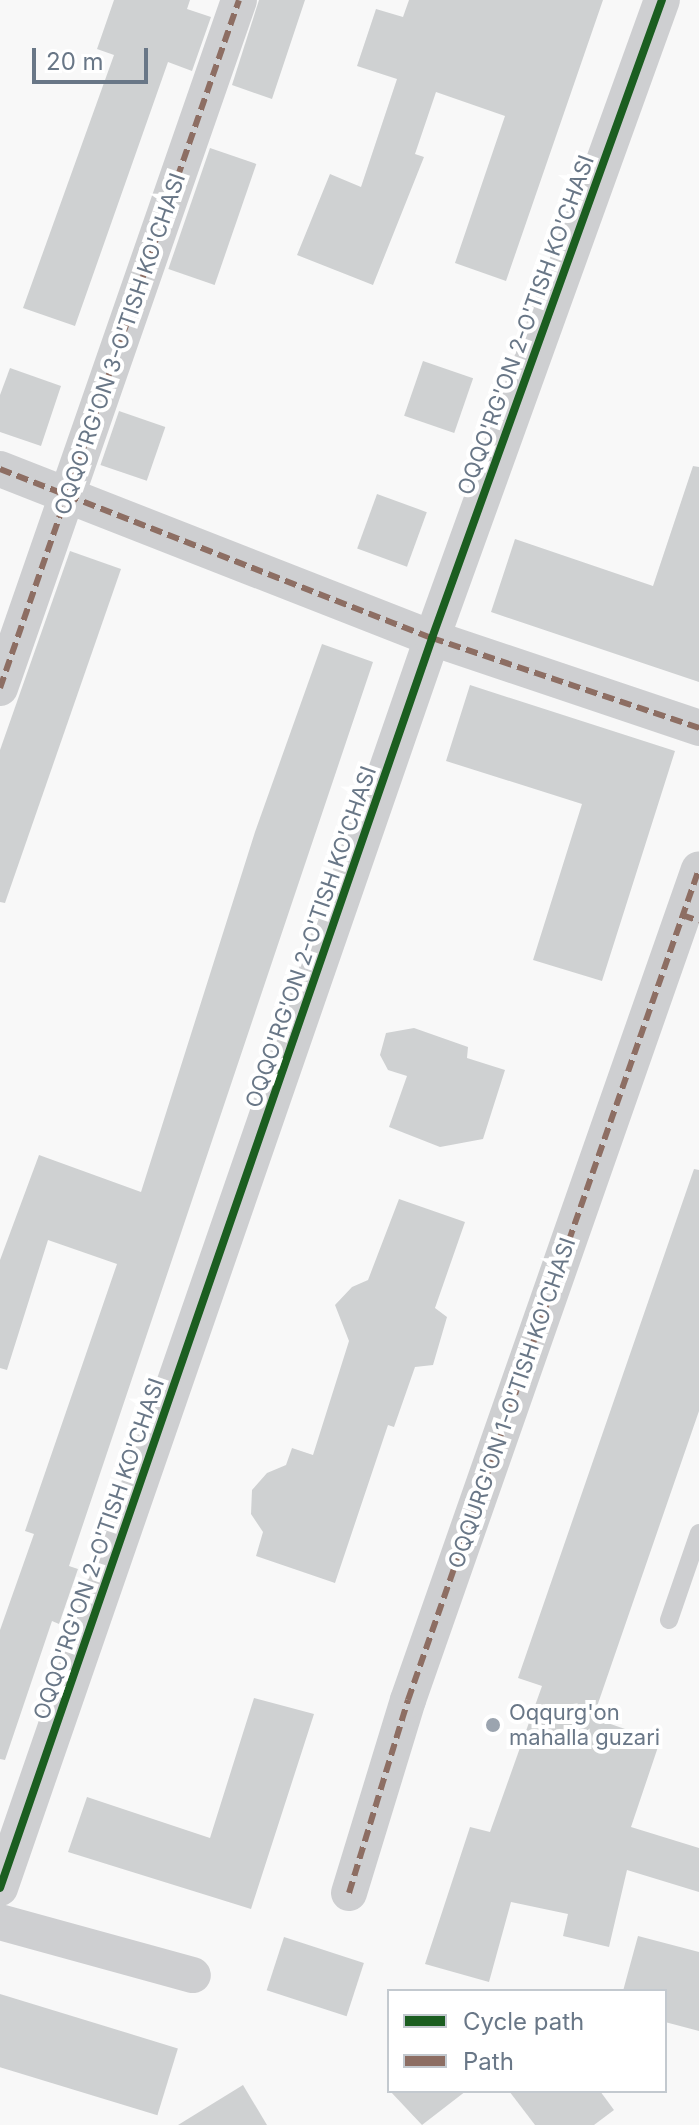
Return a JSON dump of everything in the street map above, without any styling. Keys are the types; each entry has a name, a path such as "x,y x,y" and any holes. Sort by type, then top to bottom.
{"street":[{"name":"OQQO'RG'ON 3-O'TISH KO'CHASI","path":"0,688 239,0"},
{"name":"OQQO'RG'ON 2-O'TISH KO'CHASI","path":"0,1888 432,638 662,0"},
{"path":"0,469 432,638 699,728"},
{"name":"OQQURG'ON 1-O'TISH KO'CHASI","path":"349,1893 408,1700 691,918 699,869"},
{"path":"0,1922 193,1975"}],"lane":[{"path":"669,1620 699,1533"}],"building":[{"path":"114,0 190,0 187,9 211,17 192,71 168,62 75,326 23,308 114,55 97,49"},
{"path":"259,0 305,0 272,99 232,85"},
{"path":"409,0 603,0 506,281 455,263 505,116 436,92 415,154 424,157 373,285 297,255 330,174 361,187 397,79 357,66 376,9 403,17"},
{"path":"210,148 256,164 215,285 168,269"},
{"path":"423,361 473,378 454,433 404,416"},
{"path":"10,368 61,386 41,446 0,432 0,395"},
{"path":"119,411 165,427 147,481 100,465"},
{"path":"693,466 699,467 699,682 491,612 515,539 653,586"},
{"path":"377,494 427,512 407,567 357,549"},
{"path":"70,551 121,569 5,903 0,902 0,750"},
{"path":"322,644 373,662 69,1566 78,1569 59,1624 52,1621 5,1760 0,1759 0,1630 34,1534 25,1531 117,1264 48,1240 7,1370 0,1368 0,1260 39,1155 141,1192 255,832"},
{"path":"470,685 675,751 602,981 533,960 582,804 446,761"},
{"path":"414,1028 468,1047 467,1058 505,1070 483,1139 440,1147 389,1127 407,1076 388,1070 380,1055 386,1033"},
{"path":"694,1169 699,1170 699,1411 593,1718 660,1741 631,1827 699,1848 699,1892 627,1870 609,1947 563,1936 568,1914 511,1902 489,1982 425,1964 470,1827 490,1832 542,1686 518,1678"},
{"path":"399,1199 465,1222 435,1308 447,1317 433,1365 415,1367 394,1427 388,1425 335,1583 256,1556 263,1532 251,1514 252,1490 267,1473 286,1465 292,1448 313,1455 349,1341 335,1305 352,1287 368,1280"},
{"path":"254,1698 314,1714 251,1909 68,1852 87,1797 210,1838"},
{"path":"638,1936 699,1952 699,2031 667,2023 667,1989 624,1989"},
{"path":"284,1937 364,1963 347,2016 267,1990"},
{"path":"0,1994 178,2048 157,2115 0,2067"},
{"path":"243,2085 267,2125 178,2125"},
{"path":"392,2093 463,2093 422,2125"},
{"path":"511,2093 601,2093 614,2110 594,2125 535,2125"}],"marked path":[{"path":"0,688 239,0"},
{"path":"0,469 432,638 699,728"},
{"path":"349,1893 408,1700 699,869"},
{"path":"682,915 699,921"}],"cycle path":[{"path":"0,1888 432,638 662,0"}],"place":[{"name":"Oqqurg'on mahalla guzari","path":"493,1725"}]}
